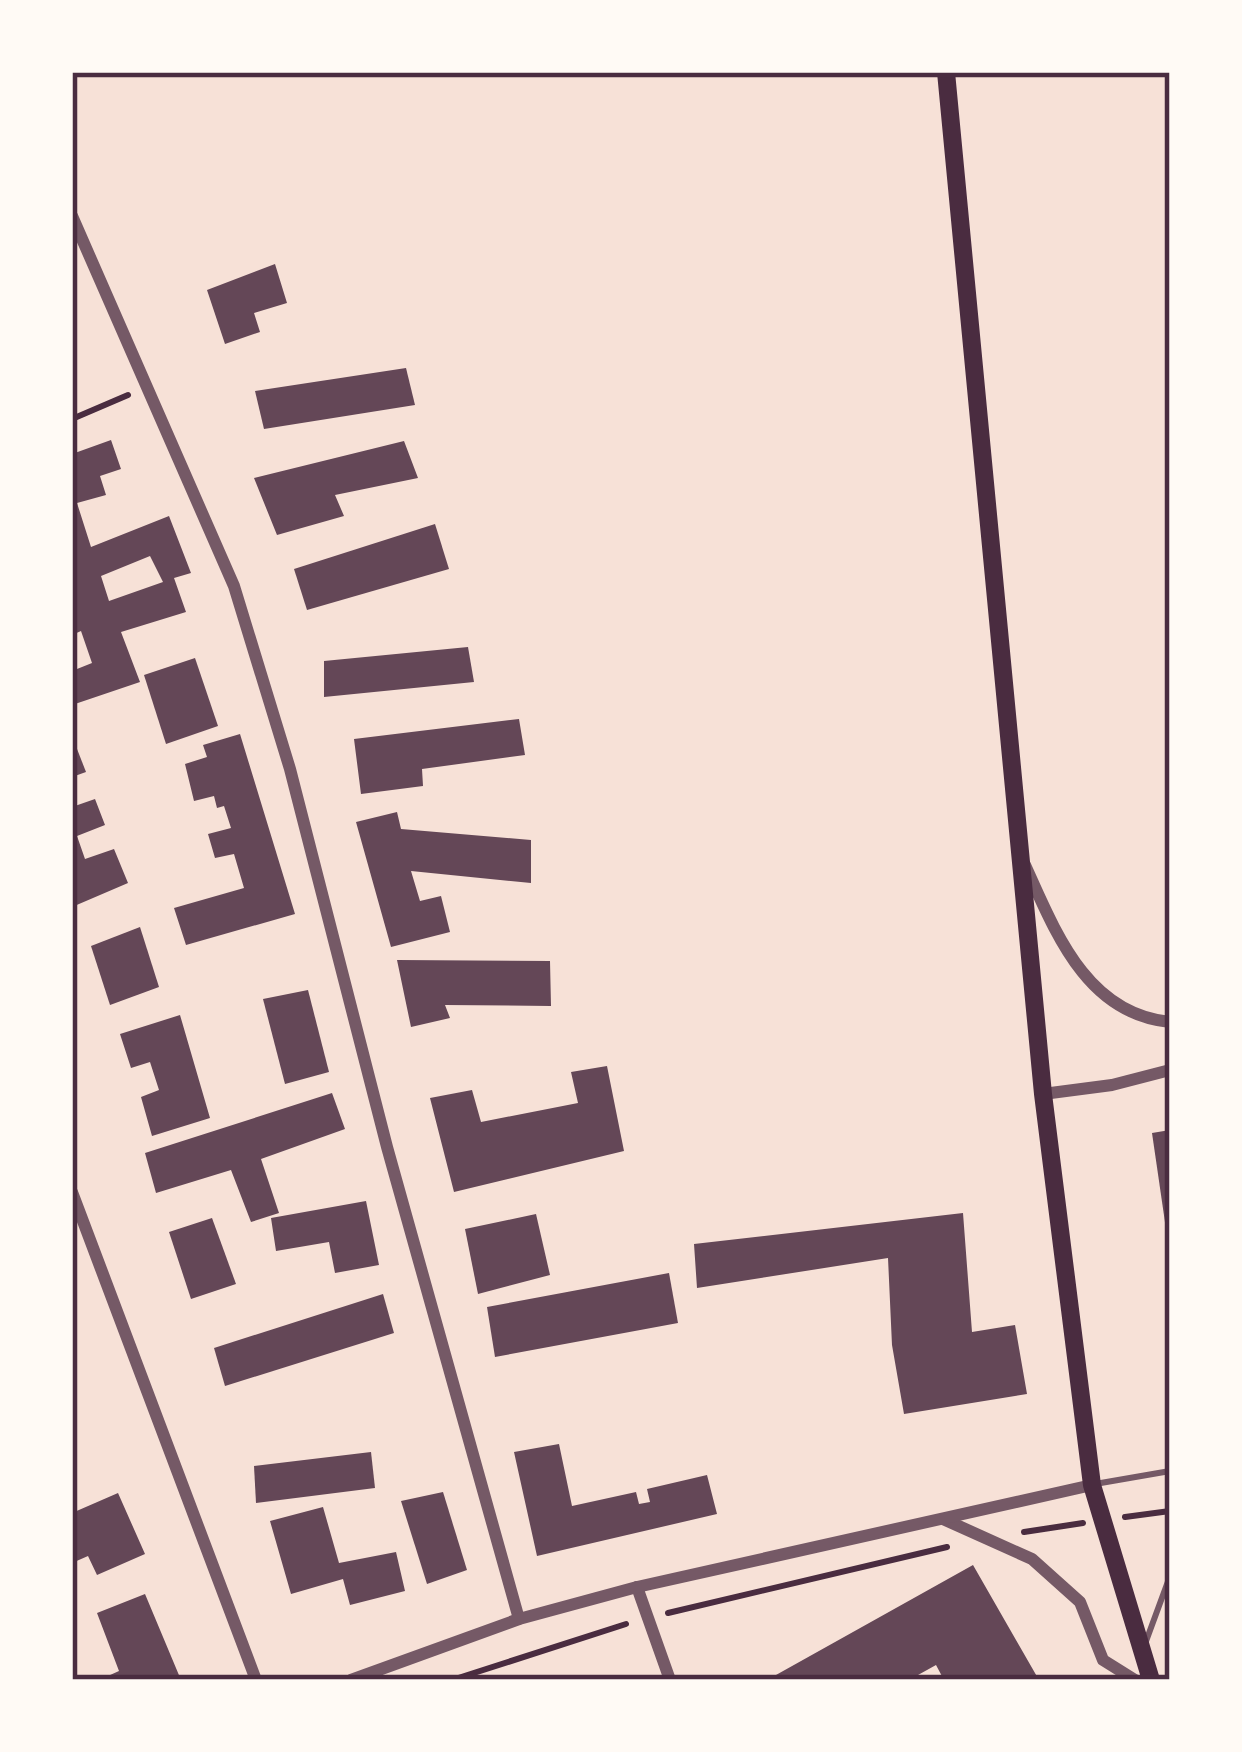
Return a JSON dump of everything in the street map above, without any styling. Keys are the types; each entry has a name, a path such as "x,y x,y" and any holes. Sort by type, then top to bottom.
{"main road":[{"path":"946,72 1043,1094 1092,1485 1151,1680"}],"street":[{"path":"72,216 234,586 290,769 387,1147 519,1619"},
{"path":"1021,856 1066,954 1090,981 1102,994 1148,1020 1170,1022"},
{"path":"1043,1094 1112,1085 1170,1070"},
{"path":"72,1192 256,1680"},
{"path":"351,1680 519,1619 637,1587 1092,1485"},
{"path":"942,1518 1032,1559 1080,1602 1103,1660 1135,1680"},
{"path":"637,1587 670,1680"}],"lane":[{"path":"1092,1485 1170,1471"},
{"path":"1142,1653 1170,1576"}],"path":[{"path":"72,419 148,386"},
{"path":"452,1680 648,1617 984,1538 1170,1511"}],"building":[{"path":"275,264 287,303 254,313 260,332 225,344 207,290"},
{"path":"406,368 415,405 264,429 255,391"},
{"path":"111,440 121,469 100,476 106,495 77,503 91,547 169,516 191,573 174,578 186,612 121,632 140,682 72,705 72,671 92,663 81,631 72,635 72,454","holes":["150,556 163,582 109,601 101,576"]},
{"path":"404,441 418,478 335,495 344,516 277,535 254,478"},
{"path":"435,524 449,569 307,610 294,569"},
{"path":"468,647 474,682 324,697 324,661"},
{"path":"195,658 218,726 166,744 144,675"},
{"path":"519,719 525,755 422,769 423,786 361,794 354,739"},
{"path":"240,734 295,914 186,945 174,908 244,888 234,854 215,858 208,834 231,828 224,806 217,808 214,796 194,801 185,764 207,757 203,745"},
{"path":"72,736 86,772 72,777"},
{"path":"95,799 105,825 77,836 85,859 114,849 128,883 72,907 72,807"},
{"path":"397,812 401,829 531,840 531,883 411,871 420,901 441,896 450,932 391,947 356,822"},
{"path":"140,927 159,987 110,1005 91,946"},
{"path":"397,960 550,961 551,1006 445,1005 450,1018 411,1027"},
{"path":"308,990 329,1072 285,1084 263,999"},
{"path":"180,1015 210,1118 152,1136 141,1097 159,1090 150,1062 131,1068 120,1034"},
{"path":"607,1066 624,1151 454,1192 430,1098 472,1090 481,1122 578,1103 571,1072"},
{"path":"332,1093 345,1129 261,1159 279,1213 251,1222 231,1170 156,1193 145,1153"},
{"path":"1170,1130 1170,1236 1167,1236 1152,1133"},
{"path":"366,1201 379,1265 335,1273 329,1242 276,1251 271,1218"},
{"path":"963,1213 972,1332 1015,1325 1027,1394 904,1414 892,1345 888,1258 697,1288 694,1244"},
{"path":"536,1214 550,1275 478,1294 465,1229"},
{"path":"212,1218 236,1284 191,1299 169,1232"},
{"path":"669,1273 678,1323 495,1357 487,1307"},
{"path":"383,1294 394,1333 225,1386 214,1348"},
{"path":"559,1444 572,1506 636,1492 639,1504 650,1502 647,1489 707,1475 717,1514 537,1556 514,1452"},
{"path":"371,1452 375,1488 256,1503 254,1466"},
{"path":"443,1492 467,1570 427,1584 401,1501"},
{"path":"118,1493 145,1554 97,1575 88,1556 72,1563 72,1513"},
{"path":"323,1507 339,1563 396,1552 405,1591 350,1605 343,1579 291,1594 270,1521"},
{"path":"973,1565 1039,1680 944,1680 936,1665 909,1680 767,1680"},
{"path":"145,1594 181,1680 99,1680 119,1671 97,1613"}]}
